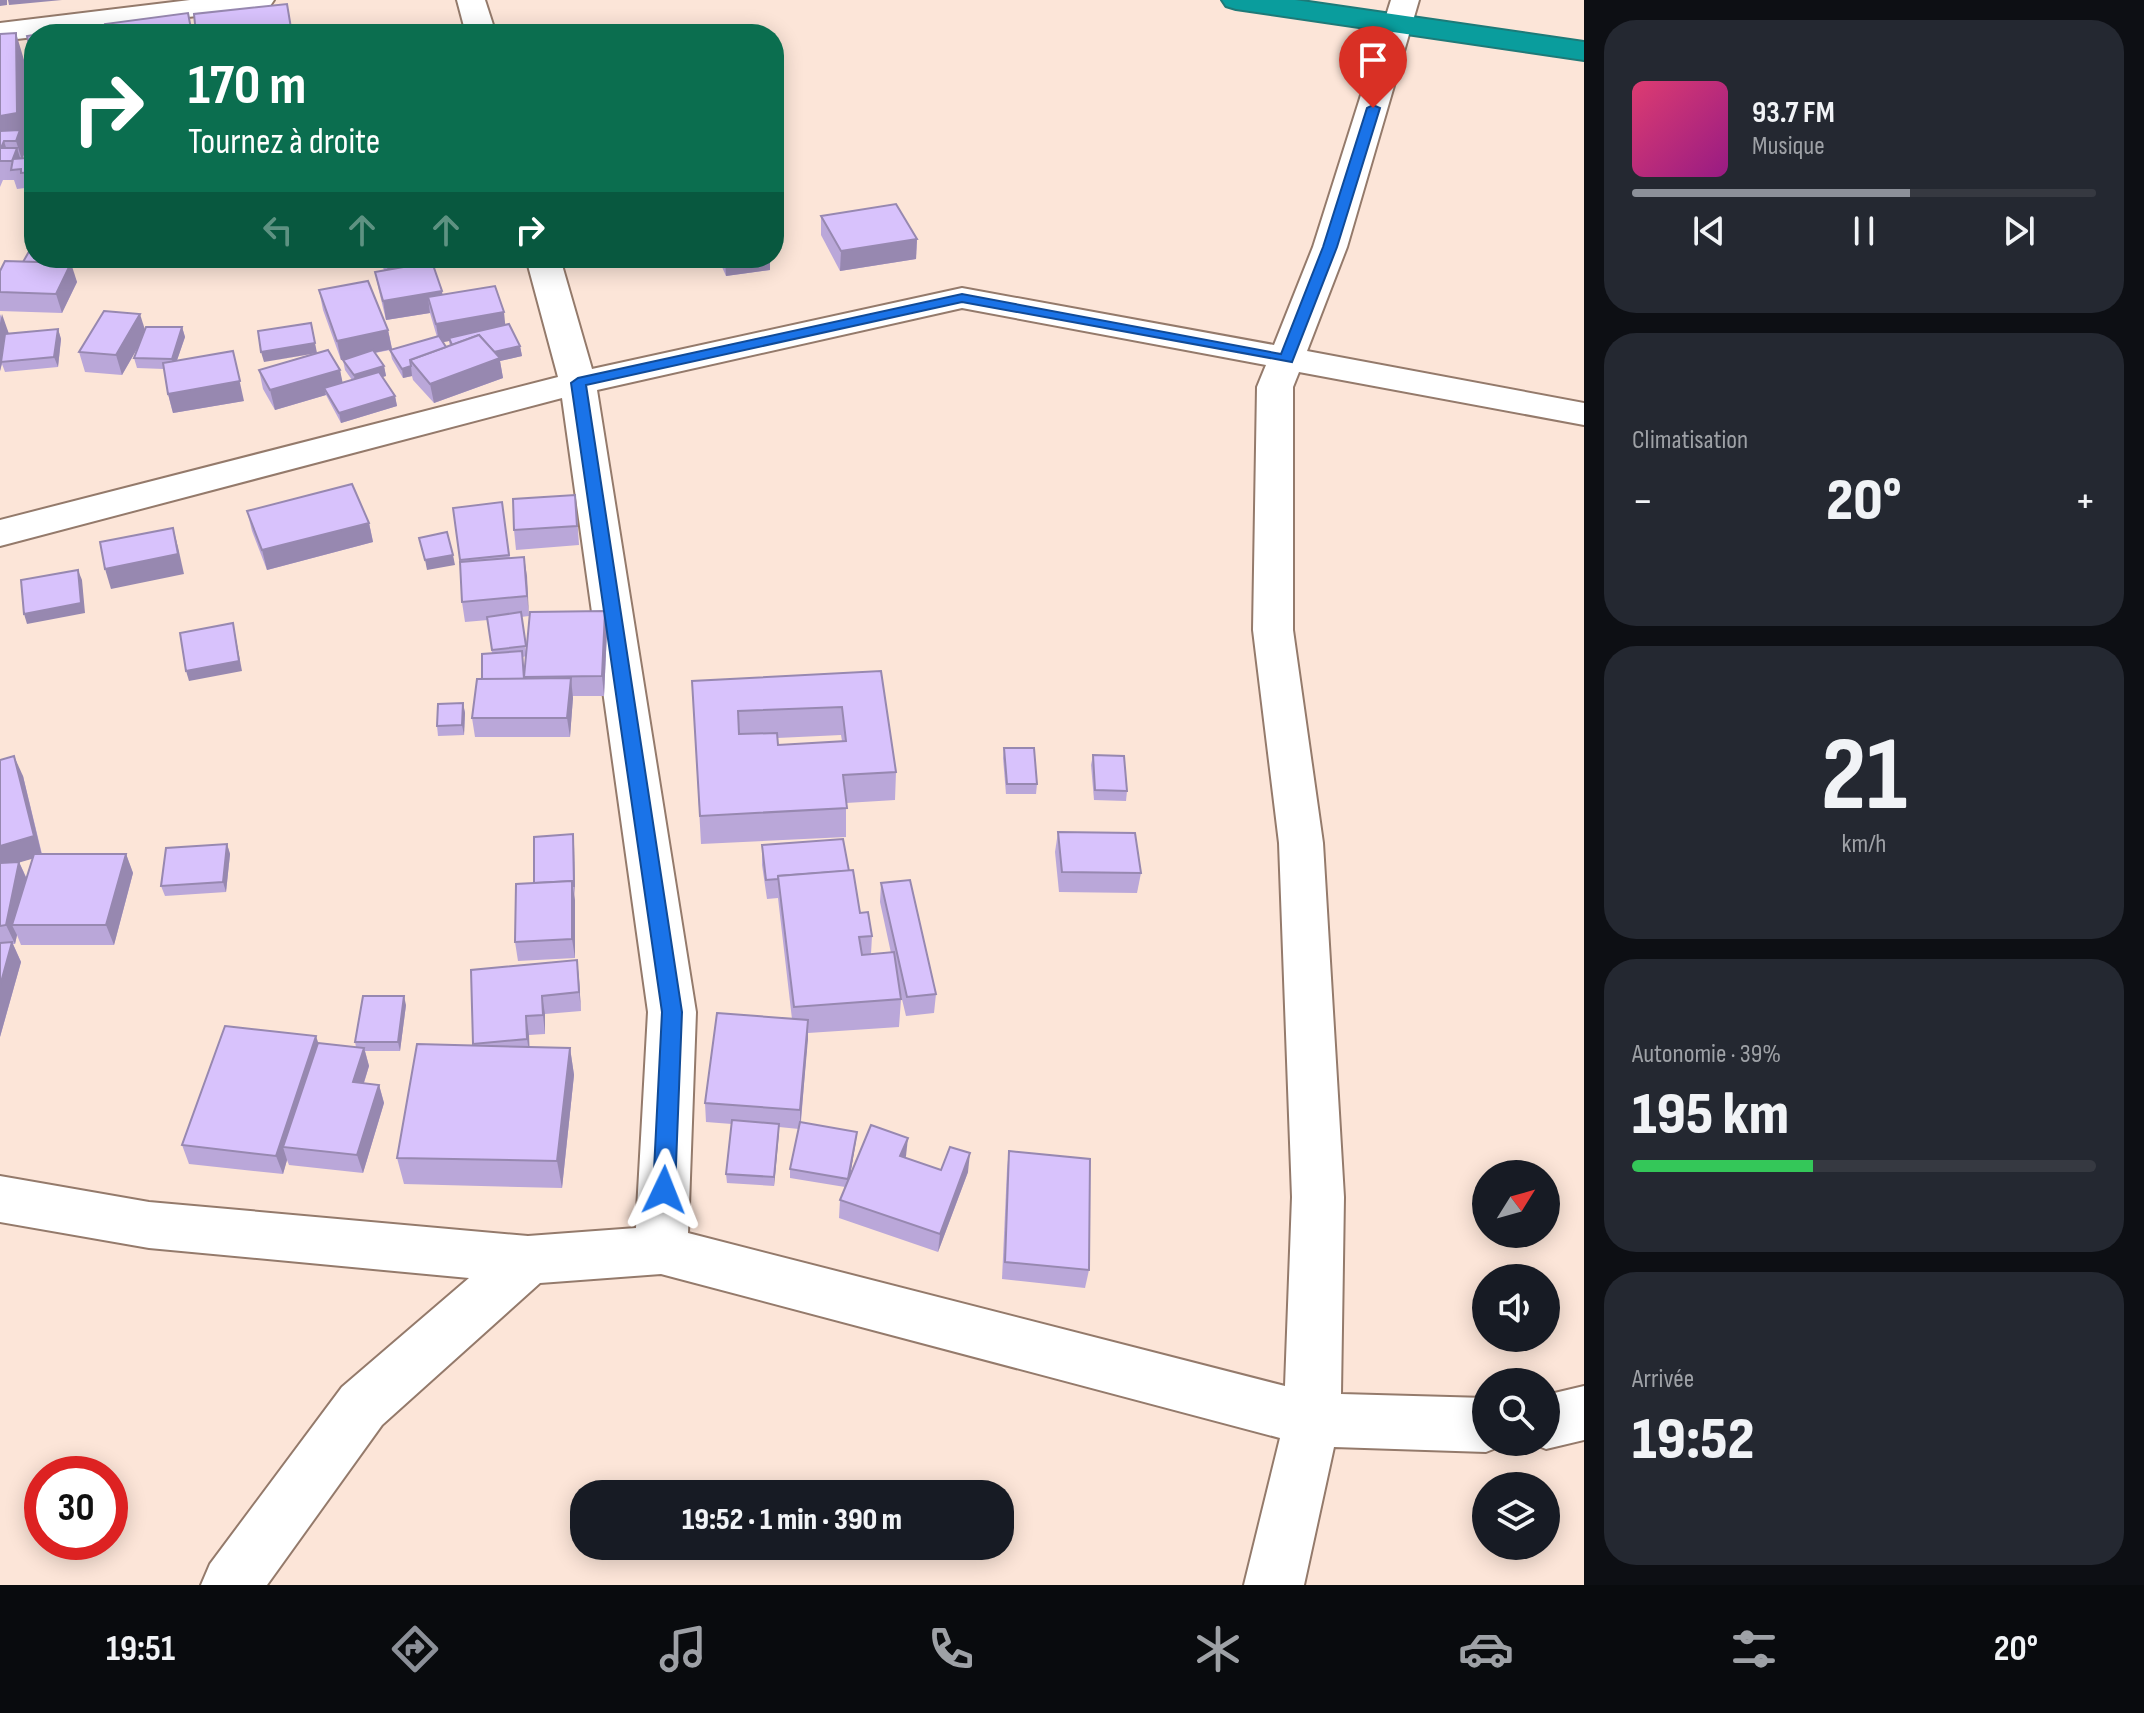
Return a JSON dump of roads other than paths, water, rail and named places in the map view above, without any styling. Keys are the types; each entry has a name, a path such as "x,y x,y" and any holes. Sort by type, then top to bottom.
{"highway":[{"path":"1236,0 1402,11 1584,51"}],"street":[{"path":"65,24 260,0"},
{"path":"471,0 478,24"},
{"path":"1274,1585 1312,1420 1318,1197 1301,843 1273,630 1275,387 1330,247 1402,11"},
{"path":"0,32 24,29"},
{"path":"546,268 578,383 672,1012 661,1250"},
{"path":"0,533 578,383 962,298 1584,414"},
{"path":"0,1199 149,1225 528,1260 661,1250 1312,1420 1472,1425"},
{"path":"231,1585 362,1406 528,1260"},
{"path":"1560,1419 1584,1413"}]}
